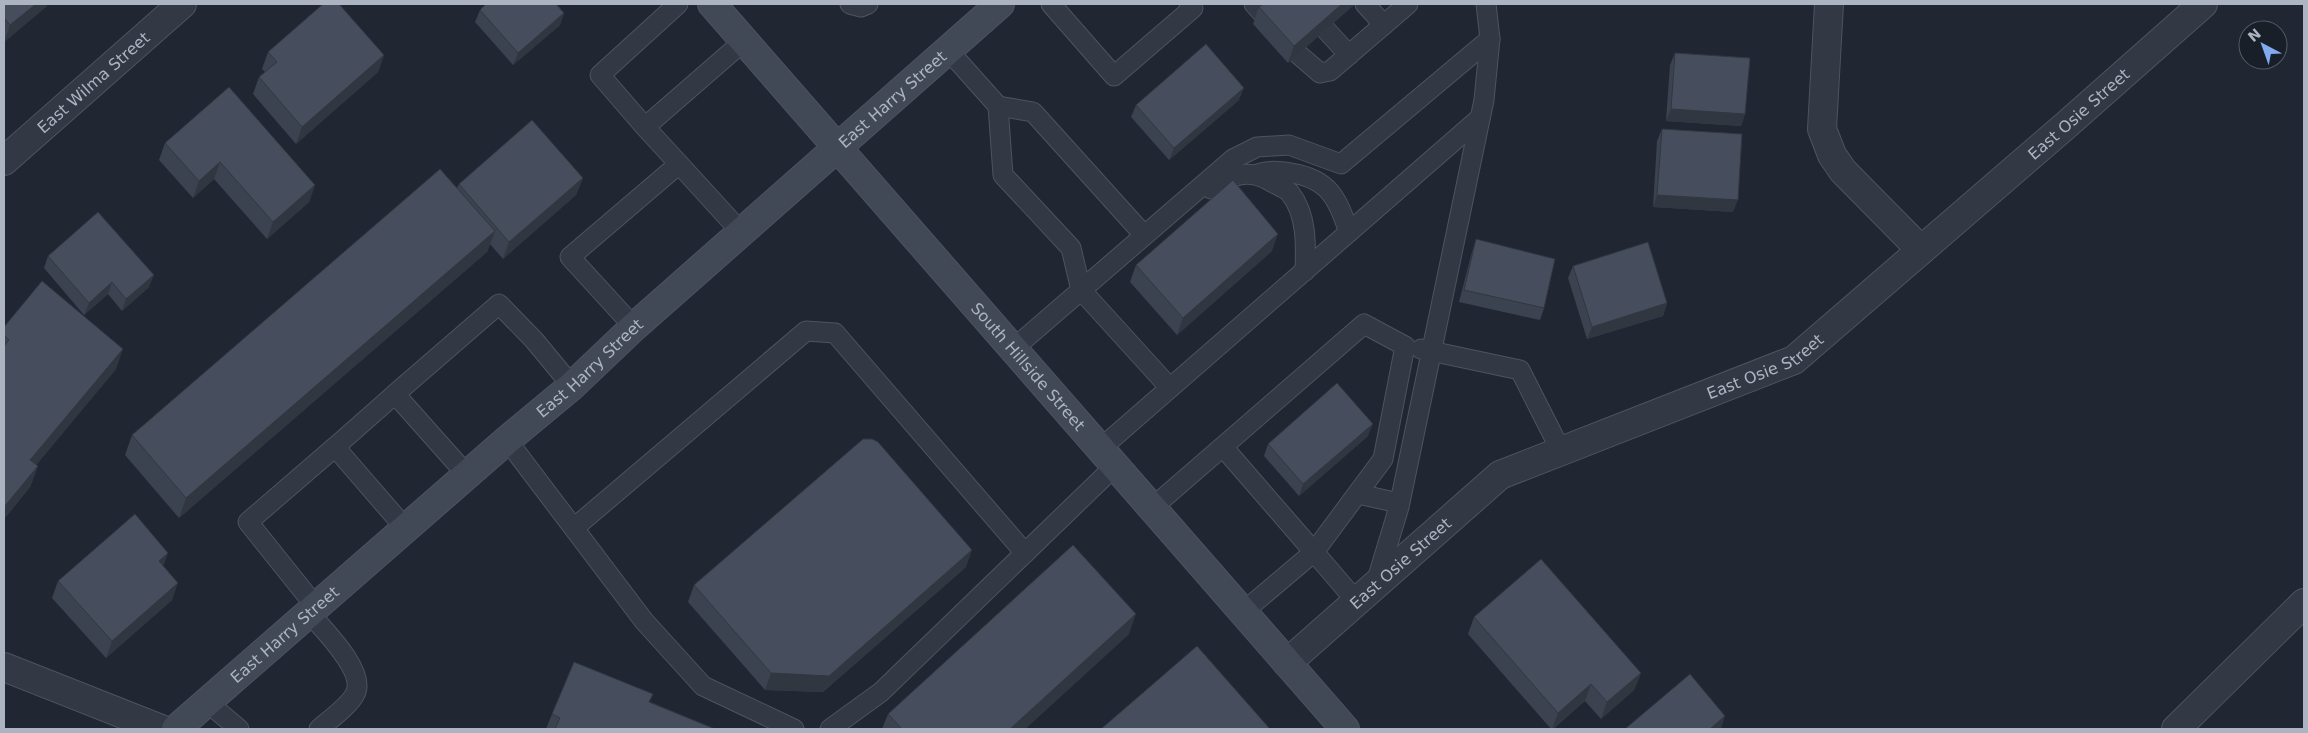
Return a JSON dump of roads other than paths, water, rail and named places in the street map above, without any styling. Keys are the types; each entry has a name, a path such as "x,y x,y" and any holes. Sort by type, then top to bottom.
{"main road":[{"name":"South Hillside Street","path":"712,4 1345,729"},
{"name":"East Harry Street","path":"176,729 405,528 572,386 634,327 740,232 1000,4"}],"street":[{"name":"East Wilma Street","path":"4,161 182,4"},
{"path":"1829,4 1822,129 1832,155 1843,171 1921,250"},
{"name":"East Osie Street","path":"1287,663 1500,475 1794,360 2204,4"},
{"path":"2176,729 2304,603"},
{"path":"4,667 161,729"}],"lane":[{"path":"678,4 600,75 740,232"},
{"path":"850,4 861,7 868,4"},
{"path":"1051,4 1114,76 1193,8 1190,4"},
{"path":"1365,4 1384,25"},
{"path":"1298,54 1320,73 1330,71 1408,4"},
{"path":"1223,447 1314,552 1366,593 1399,503 1484,100 1490,39 1486,4"},
{"path":"1326,30 1349,55"},
{"path":"1013,350 1233,159 1257,147 1289,145 1341,164 1490,39"},
{"path":"645,127 744,41"},
{"path":"948,50 998,106 1003,176 1071,248 1081,290 1170,388"},
{"path":"998,106 1032,112 1144,236"},
{"path":"830,729 881,692 1025,553 1107,457 1170,388 1480,118"},
{"path":"634,327 570,257 679,164"},
{"path":"1164,218 1230,176 1257,174 1269,170 1309,176 1331,191 1339,205 1349,232"},
{"path":"1257,174 1289,192 1302,218 1306,237 1305,270"},
{"path":"319,729 355,696 358,686 354,673 345,655 248,522 499,304 534,340 572,386"},
{"path":"1152,508 1364,324 1405,346 1432,350 1520,370 1561,451"},
{"path":"574,528 806,331 835,333 1025,553"},
{"path":"1243,612 1314,552 1383,459 1405,346"},
{"path":"396,394 467,475"},
{"path":"507,440 644,621 703,686 794,729"},
{"path":"335,447 405,528"},
{"path":"1358,494 1399,503"},
{"path":"207,702 239,729"}]}
